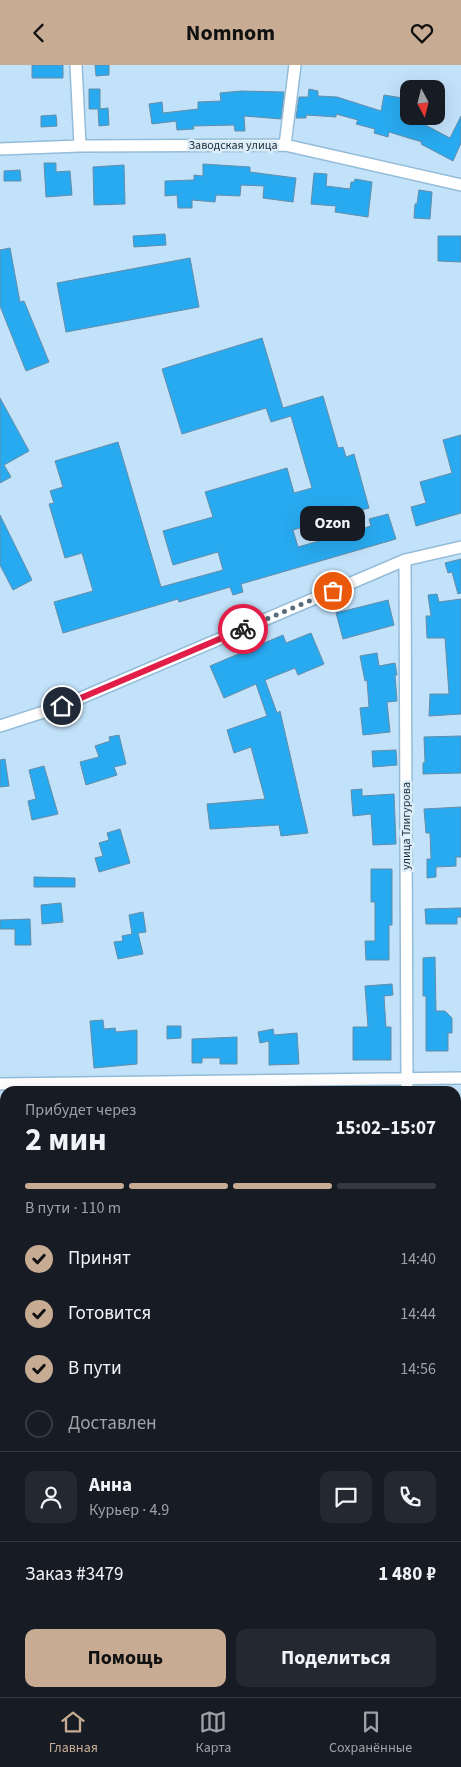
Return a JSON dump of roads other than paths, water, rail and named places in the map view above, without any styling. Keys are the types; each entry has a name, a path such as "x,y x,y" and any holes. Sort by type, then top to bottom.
{"street":[{"path":"76,65 80,146"},
{"path":"286,145 295,65"},
{"name":"Заводская улица","path":"0,149 80,146 286,145 461,185"},
{"path":"0,726 62,706 405,561 461,547"},
{"name":"улица Тлигурова","path":"405,561 407,1086"},
{"path":"0,1083 461,1078"}],"place":[{"name":"Ozon","path":"333,591"}]}
